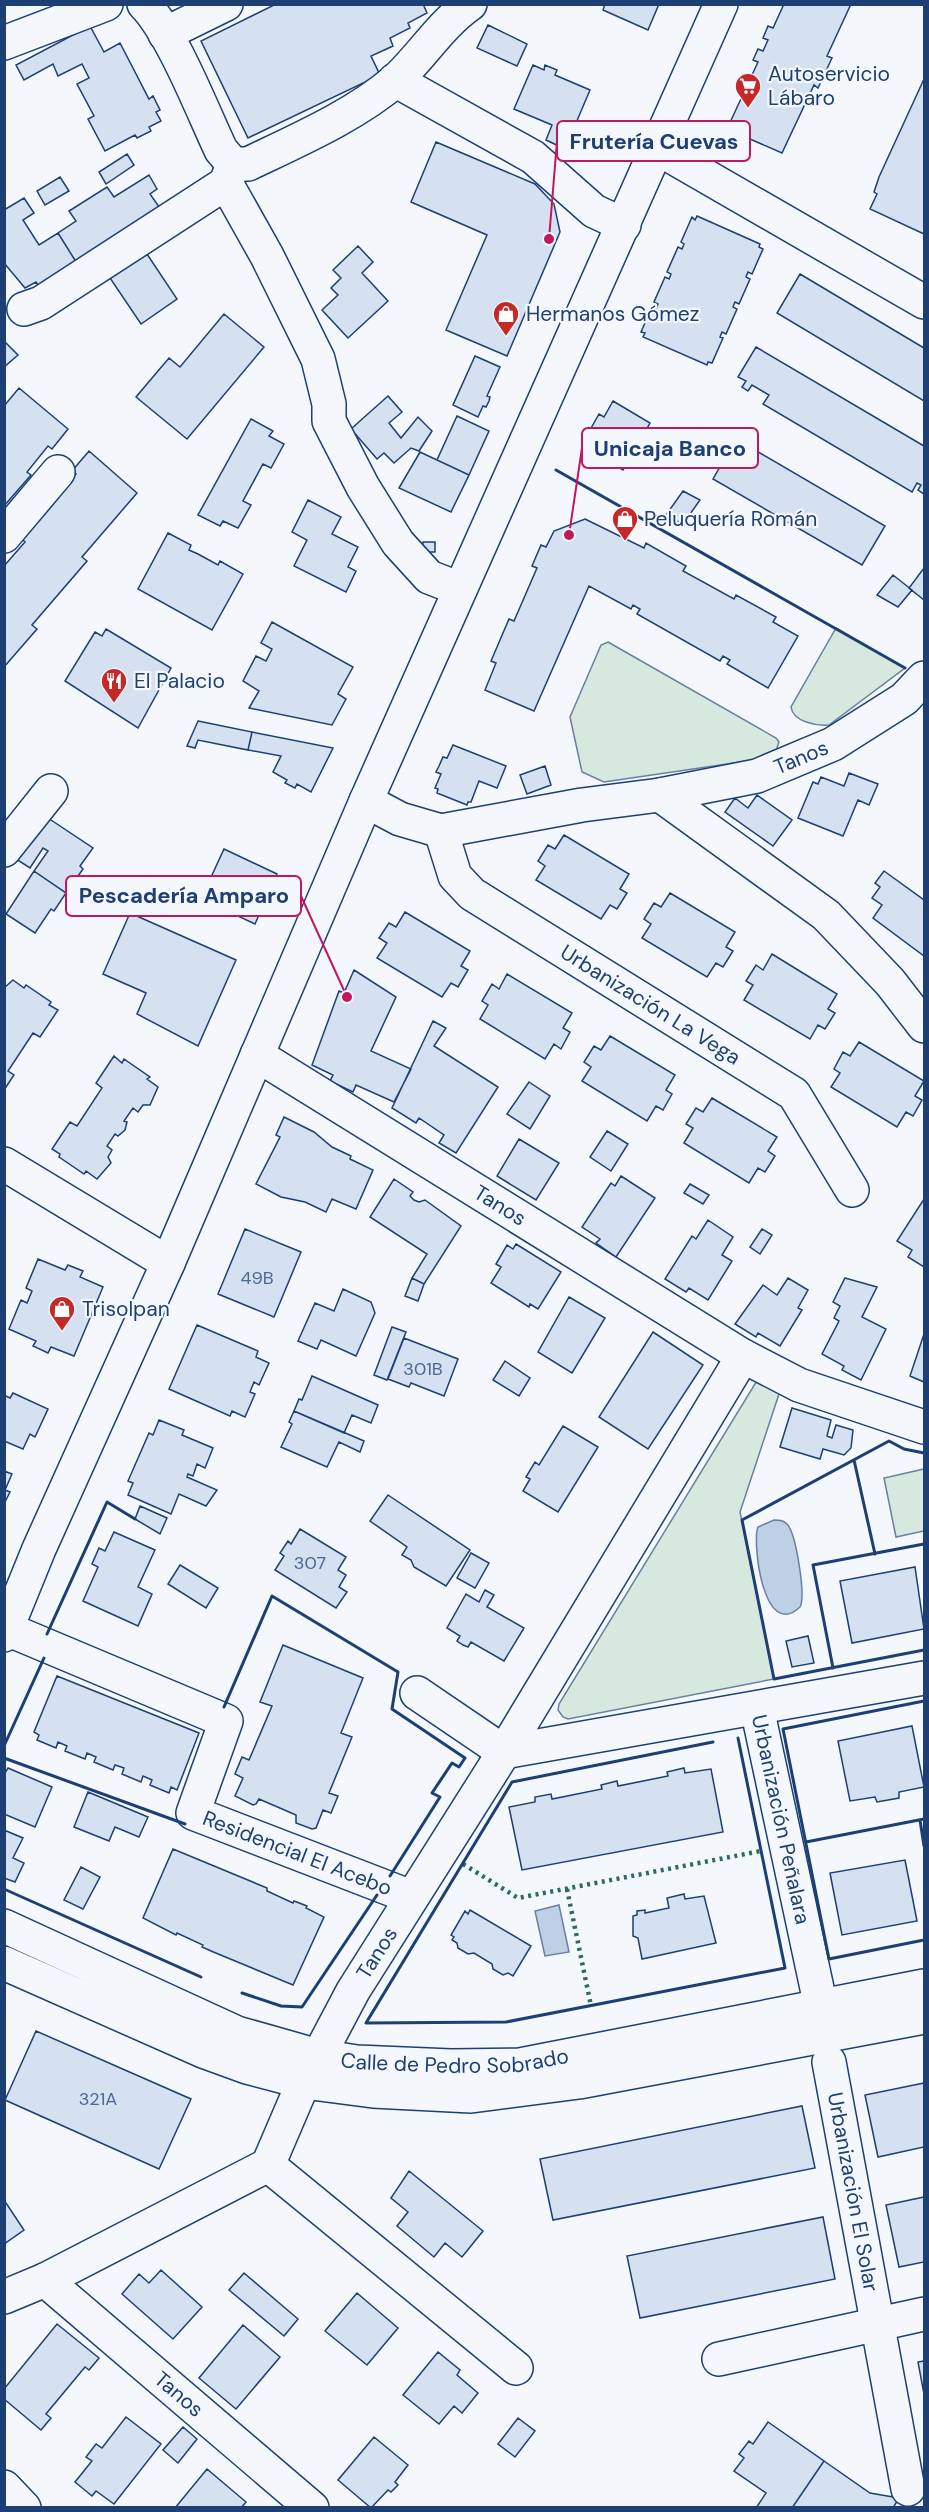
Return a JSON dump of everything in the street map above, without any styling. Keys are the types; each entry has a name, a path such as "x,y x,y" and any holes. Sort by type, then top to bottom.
{"street":[{"path":"4,43 106,4"},
{"path":"144,4 153,13 165,34 221,150 267,256 318,359 329,404 329,422 363,487 398,543 429,577 460,590"},
{"path":"165,34 226,4"},
{"path":"24,309 41,303 230,174 346,114 395,80 444,25 470,4"},
{"path":"6,1632 96,1418 168,1263 366,801 721,4"},
{"path":"395,80 534,157 594,211 624,225"},
{"path":"657,148 924,302"},
{"path":"4,536 58,472"},
{"name":"Tanos","path":"366,801 400,819 441,831 582,805 660,795 757,776 833,744 904,699 924,678"},
{"path":"4,850 51,791"},
{"path":"660,795 826,915 890,982 924,1026"},
{"name":"Urbanización La Vega","path":"441,831 455,876 472,894 795,1094 852,1190"},
{"name":"Tanos","path":"257,1055 744,1356 799,1385 924,1426"},
{"path":"4,1164 168,1263"},
{"name":"Tanos","path":"268,2165 335,2022 411,1897 504,1752 744,1356"},
{"name":"Residencial El Acebo","path":"6,1632 226,1721 193,1813 411,1897"},
{"name":"Urbanización Peñalara","path":"818,1993 757,1708 924,1678"},
{"path":"417,1693 504,1752 757,1708"},
{"name":"Calle de Pedro Sobrado","path":"4,1926 311,2069 373,2091 471,2096 579,2082 924,2017"},
{"name":"Calle de Pedro Sobrado","path":"4,1963 203,2051 266,2073 357,2062 520,2066 924,1986"},
{"name":"Urbanización El Solar","path":"829,2062 908,2489"},
{"path":"4,2297 45,2280 268,2165 516,2368"},
{"name":"Tanos","path":"45,2280 312,2508"},
{"path":"719,2359 924,2313"},
{"path":"4,2487 24,2508"}],"shaded area":[{"path":"836,628 905,668 829,725 812,724 796,716 791,707"},
{"path":"608,642 776,738 779,742 775,754 768,758 604,782 582,772 570,717 601,645"},
{"path":"758,1379 780,1391 740,1512 774,1679 568,1719 563,1717 558,1710 559,1704"},
{"path":"924,1469 924,1531 896,1537 884,1478"}],"water":[{"path":"774,1520 787,1524 794,1539 799,1565 802,1601 800,1607 787,1614 777,1611 769,1601 759,1568 758,1527"},
{"path":"559,1905 569,1952 545,1956 535,1911"}],"building":[{"path":"276,4 423,4 427,13 408,23 410,28 390,38 393,46 371,56 380,75 248,138 201,41"},
{"path":"605,4 659,4 648,30 603,10"},
{"path":"784,4 851,4 827,56 832,58 818,88 814,85 782,153 727,129 758,62 753,60 758,49 763,51 768,40 763,38 768,26 773,28"},
{"path":"488,25 527,44 517,66 477,48"},
{"path":"90,26 104,52 120,43 149,99 153,96 160,110 156,112 161,121 149,127 151,131 137,138 135,135 105,151 88,119 94,116 77,84 89,78 82,64 58,76 53,64 24,80 16,65"},
{"path":"533,65 544,70 545,65 557,70 555,75 590,90 565,149 546,140 552,125 514,109"},
{"path":"924,79 924,234 870,209 877,194 874,192 879,177"},
{"path":"436,142 535,184 554,204 560,232 507,356 446,330 487,235 411,202"},
{"path":"127,154 134,165 106,184 99,172"},
{"path":"149,175 157,189 150,194 162,211 78,265 58,233 76,221 69,211 107,187 114,197"},
{"path":"60,177 69,191 45,205 37,191"},
{"path":"24,198 34,213 23,220 39,245 58,233 78,265 41,290 36,282 25,288 4,263 4,210"},
{"path":"697,216 760,244 759,247 763,249 752,274 748,272 746,277 750,279 739,304 735,302 733,307 737,309 726,334 722,332 720,337 723,338 712,363 708,362 707,365 643,337 645,333 641,332 652,307 656,309 658,304 654,302 665,277 669,279 671,274 667,272 678,247 682,249 684,244 681,242 692,217 695,220"},
{"path":"358,246 373,262 362,273 388,301 348,338 322,310 338,295 331,288 341,278 333,270"},
{"path":"147,254 177,299 141,324 110,278"},
{"path":"800,274 924,348 924,401 777,313"},
{"path":"224,314 264,347 187,439 136,397 169,358 180,367"},
{"path":"4,341 18,355 4,367"},
{"path":"756,347 924,446 924,494 918,490 921,485 917,483 912,492 763,404 769,395 752,385 748,391 742,387 746,381 738,377"},
{"path":"475,356 500,367 487,396 490,397 489,401 486,407 483,406 478,417 453,405"},
{"path":"19,388 68,429 52,449 48,446 27,472 31,475 4,506 4,406"},
{"path":"388,396 402,412 389,423 401,438 418,417 432,431 419,451 411,448 394,463 384,453 377,459 351,429"},
{"path":"613,401 650,423 623,470 586,448 595,433 590,430 599,414 604,417"},
{"path":"457,416 489,431 469,475 437,460"},
{"path":"251,419 273,431 269,436 284,444 271,468 263,464 243,501 251,505 238,528 223,521 220,526 198,515"},
{"path":"736,439 885,526 862,565 713,479"},
{"path":"89,451 137,493 82,557 87,561 32,625 37,629 4,667 4,566 25,542 22,539 76,474 72,471"},
{"path":"420,452 469,475 451,512 399,488"},
{"path":"683,491 700,500 683,524 666,515"},
{"path":"308,500 341,517 332,534 358,547 348,567 356,571 346,592 294,566 307,540 292,532"},
{"path":"585,519 644,548 646,543 686,566 683,571 734,599 736,595 776,617 773,622 798,636 768,688 727,664 730,660 723,656 720,661 637,614 640,609 633,605 631,609 589,586 534,711 485,690 496,663 491,661 509,619 514,621 537,568 532,566 541,545 546,547 554,531"},
{"path":"168,533 191,545 189,550 218,565 220,561 243,574 212,630 138,589"},
{"path":"423,542 435,542 435,552 422,552"},
{"path":"924,568 924,600 909,588"},
{"path":"893,575 912,590 898,607 877,595"},
{"path":"272,622 353,667 338,694 346,699 332,725 249,708 259,691 243,681 256,656 266,661 272,649 261,643"},
{"path":"106,629 171,668 138,728 65,681 95,632 102,636"},
{"path":"198,721 252,732 248,750 198,740 195,748 187,746"},
{"path":"252,732 333,748 311,792 297,784 295,788 285,783 287,780 273,772 281,756 248,750"},
{"path":"453,745 506,766 497,788 479,781 471,802 467,805 437,793 438,789 435,788 441,774 436,772 443,757 447,758"},
{"path":"545,766 551,785 527,794 520,775"},
{"path":"849,773 878,784 869,805 858,800 843,836 798,818 813,782 818,784 821,777 844,786"},
{"path":"757,795 792,820 773,846 725,812 735,798 748,808"},
{"path":"45,816 93,848 80,866 83,869 66,893 34,871 48,851 43,848 30,868 16,859"},
{"path":"564,835 629,874 620,889 627,893 617,909 610,905 601,919 536,880 545,866 538,861 548,845 555,849"},
{"path":"224,849 277,874 265,909 262,908 255,924 201,899"},
{"path":"34,871 66,893 54,911 51,909 35,933 6,914"},
{"path":"884,871 924,900 924,956 873,918 882,905 872,898 880,887 875,883"},
{"path":"670,893 735,932 726,947 733,951 723,967 716,963 707,977 642,938 651,924 644,919 654,903 661,907"},
{"path":"405,912 470,951 461,966 468,970 458,987 451,983 442,997 377,958 387,943 379,938 389,923 396,927"},
{"path":"130,913 236,960 198,1046 137,1014 146,993 103,974"},
{"path":"772,954 837,994 828,1009 835,1013 825,1029 818,1025 810,1039 744,1000 753,985 746,981 756,965 763,970"},
{"path":"354,970 396,997 371,1051 411,1069 394,1102 356,1085 353,1092 330,1081 333,1075 312,1065 339,991 344,993"},
{"path":"507,974 572,1013 563,1028 570,1032 561,1049 554,1044 545,1059 480,1019 488,1005 482,1001 492,984 499,989"},
{"path":"13,980 24,988 26,985 51,1002 49,1005 58,1010 40,1037 33,1033 8,1071 14,1075 4,1090 4,988"},
{"path":"433,1021 446,1028 434,1046 498,1087 456,1153 439,1143 444,1135 419,1118 416,1123 392,1108"},
{"path":"610,1036 675,1075 666,1090 672,1094 663,1110 656,1106 647,1121 582,1081 591,1067 584,1062 594,1046 601,1050"},
{"path":"859,1042 924,1081 915,1096 922,1100 913,1116 906,1112 897,1127 831,1087 840,1073 834,1069 843,1052 850,1056"},
{"path":"114,1056 122,1063 124,1059 150,1077 147,1079 158,1087 150,1105 143,1105 138,1112 133,1108 124,1121 127,1122 125,1130 118,1136 115,1134 107,1146 112,1150 108,1157 111,1163 97,1179 86,1171 84,1174 59,1157 60,1154 52,1149 70,1122 77,1126 102,1088 96,1083"},
{"path":"529,1082 550,1096 530,1129 507,1114"},
{"path":"712,1098 777,1137 768,1151 775,1156 765,1172 758,1168 749,1183 684,1143 693,1128 686,1124 696,1108 703,1112"},
{"path":"284,1117 314,1132 332,1147 351,1156 350,1159 373,1170 356,1209 332,1199 326,1212 305,1202 281,1197 256,1184 280,1137 276,1135"},
{"path":"607,1131 628,1144 611,1171 590,1157"},
{"path":"519,1139 559,1163 536,1200 497,1176"},
{"path":"621,1176 655,1198 616,1257 596,1243 600,1239 582,1227 611,1183 615,1186"},
{"path":"394,1179 413,1192 410,1196 414,1200 419,1202 425,1200 461,1226 424,1284 412,1278 427,1254 370,1217"},
{"path":"690,1184 709,1195 703,1204 684,1193"},
{"path":"924,1199 924,1267 908,1257 912,1250 897,1241"},
{"path":"708,1220 733,1237 722,1255 732,1261 708,1300 689,1288 686,1292 665,1279 692,1236 696,1239"},
{"path":"245,1229 301,1252 274,1317 218,1294"},
{"path":"762,1229 772,1235 760,1254 750,1247"},
{"path":"516,1244 561,1272 538,1309 530,1304 529,1307 491,1283 501,1267 496,1264 507,1245 513,1249"},
{"path":"38,1259 65,1270 68,1265 83,1271 80,1277 103,1287 74,1356 51,1347 48,1353 33,1346 36,1341 9,1329 21,1300 27,1303 32,1291 26,1288"},
{"path":"412,1278 424,1284 418,1301 405,1296"},
{"path":"788,1278 808,1290 798,1308 802,1310 780,1346 758,1333 756,1337 735,1324 763,1285 777,1295"},
{"path":"845,1278 877,1287 862,1317 886,1329 861,1380 842,1370 844,1366 822,1354 839,1321 834,1318 840,1306 833,1302"},
{"path":"343,1289 371,1302 375,1313 356,1356 321,1340 317,1349 298,1341 315,1303 334,1311"},
{"path":"569,1297 605,1318 572,1373 538,1352"},
{"path":"197,1325 258,1351 256,1357 269,1363 259,1385 254,1382 250,1392 255,1394 245,1417 232,1411 230,1416 169,1389"},
{"path":"392,1327 406,1332 387,1380 374,1375"},
{"path":"653,1332 703,1365 648,1449 599,1417"},
{"path":"924,1334 924,1382 910,1376"},
{"path":"404,1338 458,1359 444,1396 411,1383 409,1387 388,1379"},
{"path":"505,1361 530,1378 519,1396 493,1380"},
{"path":"312,1376 378,1405 371,1423 352,1415 344,1433 294,1411 299,1399 302,1400"},
{"path":"13,1393 48,1409 35,1437 30,1434 23,1449 4,1441 4,1395 10,1398"},
{"path":"792,1408 831,1420 827,1436 832,1438 836,1425 853,1430 851,1448 844,1455 823,1449 820,1459 780,1447"},
{"path":"294,1411 364,1441 360,1452 339,1442 327,1467 281,1447 292,1424 289,1422"},
{"path":"159,1420 184,1430 182,1435 213,1448 205,1468 197,1464 193,1476 188,1474 187,1477 217,1490 206,1506 179,1494 171,1514 128,1495 133,1483 128,1481 149,1433 153,1435"},
{"path":"563,1426 598,1447 558,1512 523,1491 530,1479 526,1477 535,1462 539,1465"},
{"path":"4,1471 12,1474 5,1490 10,1492 4,1504"},
{"path":"388,1495 470,1550 446,1586 414,1567 411,1560 402,1555 407,1547 370,1521"},
{"path":"140,1506 167,1518 160,1534 135,1519"},
{"path":"300,1529 346,1557 338,1570 346,1575 339,1587 347,1592 336,1608 275,1570 284,1556 280,1553 288,1541 291,1544"},
{"path":"114,1532 155,1550 138,1587 152,1594 138,1626 83,1601 98,1567 92,1564 99,1548 105,1551"},
{"path":"471,1553 489,1563 475,1588 457,1578"},
{"path":"180,1565 218,1588 206,1608 168,1584"},
{"path":"915,1567 924,1629 852,1643 840,1581"},
{"path":"485,1590 494,1595 487,1607 524,1628 504,1661 471,1642 468,1647 463,1645 457,1641 460,1636 447,1628 466,1594 479,1602"},
{"path":"808,1636 814,1663 792,1667 786,1641"},
{"path":"283,1645 363,1678 341,1733 352,1737 329,1793 338,1796 331,1813 323,1810 316,1828 312,1829 296,1823 296,1815 259,1799 253,1805 235,1796 243,1778 235,1774 242,1757 249,1760 272,1706 260,1702"},
{"path":"57,1676 199,1733 177,1790 171,1787 169,1793 150,1785 152,1780 143,1776 141,1782 122,1774 124,1768 115,1765 113,1770 94,1762 96,1757 87,1753 85,1759 65,1751 67,1746 58,1742 56,1748 37,1740 39,1735 34,1732"},
{"path":"912,1726 924,1787 899,1792 899,1798 877,1802 875,1797 850,1801 838,1741"},
{"path":"8,1768 52,1787 35,1827 4,1814 4,1775"},
{"path":"684,1768 685,1773 711,1769 723,1832 522,1870 509,1807 535,1802 535,1797 551,1794 552,1799 602,1789 601,1785 617,1781 618,1786 668,1776 667,1772"},
{"path":"88,1792 148,1817 139,1837 115,1827 109,1841 74,1827"},
{"path":"4,1830 23,1838 13,1858 24,1863 15,1882 4,1878"},
{"path":"173,1849 267,1888 267,1891 293,1903 294,1901 307,1906 306,1908 324,1917 293,1985 202,1947 203,1945 177,1933 176,1935 143,1918"},
{"path":"905,1860 917,1921 842,1935 830,1873"},
{"path":"81,1867 100,1877 83,1909 64,1900"},
{"path":"684,1894 685,1899 704,1896 716,1943 642,1959 638,1938 633,1936 633,1916 637,1915 637,1911 645,1910 645,1913 669,1908 667,1898"},
{"path":"470,1910 531,1946 513,1976 508,1973 503,1975 493,1969 492,1964 474,1953 468,1954 458,1948 457,1943 452,1940 454,1937 451,1935 465,1911 468,1914"},
{"path":"36,2031 191,2099 159,2169 5,2100"},
{"path":"924,2083 924,2147 878,2157 865,2095"},
{"path":"802,2106 815,2168 553,2220 540,2159"},
{"path":"409,2171 483,2231 462,2257 445,2243 434,2257 397,2226 408,2212 391,2198"},
{"path":"924,2197 924,2262 899,2267 886,2205"},
{"path":"4,2200 24,2230 4,2244"},
{"path":"823,2217 835,2279 640,2318 627,2256"},
{"path":"161,2270 202,2307 173,2339 122,2294 139,2274 149,2283"},
{"path":"244,2273 298,2319 284,2336 229,2290"},
{"path":"357,2293 398,2328 367,2365 325,2331"},
{"path":"57,2324 99,2358 89,2370 85,2367 46,2414 51,2418 41,2430 4,2399 4,2389"},
{"path":"243,2325 280,2357 236,2409 199,2378"},
{"path":"438,2352 460,2370 457,2375 478,2393 462,2413 454,2406 439,2424 403,2395"},
{"path":"924,2361 924,2394 918,2362"},
{"path":"126,2417 161,2444 114,2504 96,2491 92,2496 75,2482 92,2461 86,2457 96,2444 102,2448"},
{"path":"518,2418 535,2431 515,2457 498,2444"},
{"path":"768,2422 824,2461 792,2508 756,2508 766,2493 734,2471 744,2458 739,2454 749,2441 753,2444"},
{"path":"183,2427 197,2439 178,2463 163,2450"},
{"path":"374,2437 408,2465 395,2482 398,2485 391,2492 388,2490 371,2508 338,2480"},
{"path":"824,2461 870,2493 899,2498 893,2508 792,2508"},
{"path":"207,2469 246,2502 241,2508 175,2508"}],"hedge":[{"path":"463,1864 518,1898 761,1851"},
{"path":"567,1889 591,2006"}],"wall":[{"path":"556,470 905,668"},
{"path":"924,1453 904,1449 889,1441 742,1520 774,1679 924,1650"},
{"path":"854,1460 875,1554"},
{"path":"47,1634 107,1502 135,1519"},
{"path":"833,1668 813,1565 924,1544"},
{"path":"224,1707 272,1596 398,1672 392,1709 465,1758 459,1767 452,1763 432,1793 440,1797 390,1876"},
{"path":"4,1746 44,1658"},
{"path":"924,1701 783,1729 829,1959 924,1940"},
{"path":"713,1742 512,1782 366,2023 506,2022 785,1968 738,1738"},
{"path":"4,1758 185,1824"},
{"path":"806,1842 924,1819"},
{"path":"920,1820 924,1846"},
{"path":"4,1889 201,1977"},
{"path":"242,1993 281,2006 302,2007 377,1895"}],"place":[{"name":"Autoservicio Lábaro","path":"748,109"},
{"name":"Frutería Cuevas","path":"549,239"},
{"name":"Hermanos Gómez","path":"506,337"},
{"name":"Unicaja Banco","path":"569,535"},
{"name":"Peluquería Román","path":"625,542"},
{"name":"El Palacio","path":"114,704"},
{"name":"Pescadería Amparo","path":"347,997"},
{"name":"Trisolpan","path":"62,1332"}]}
